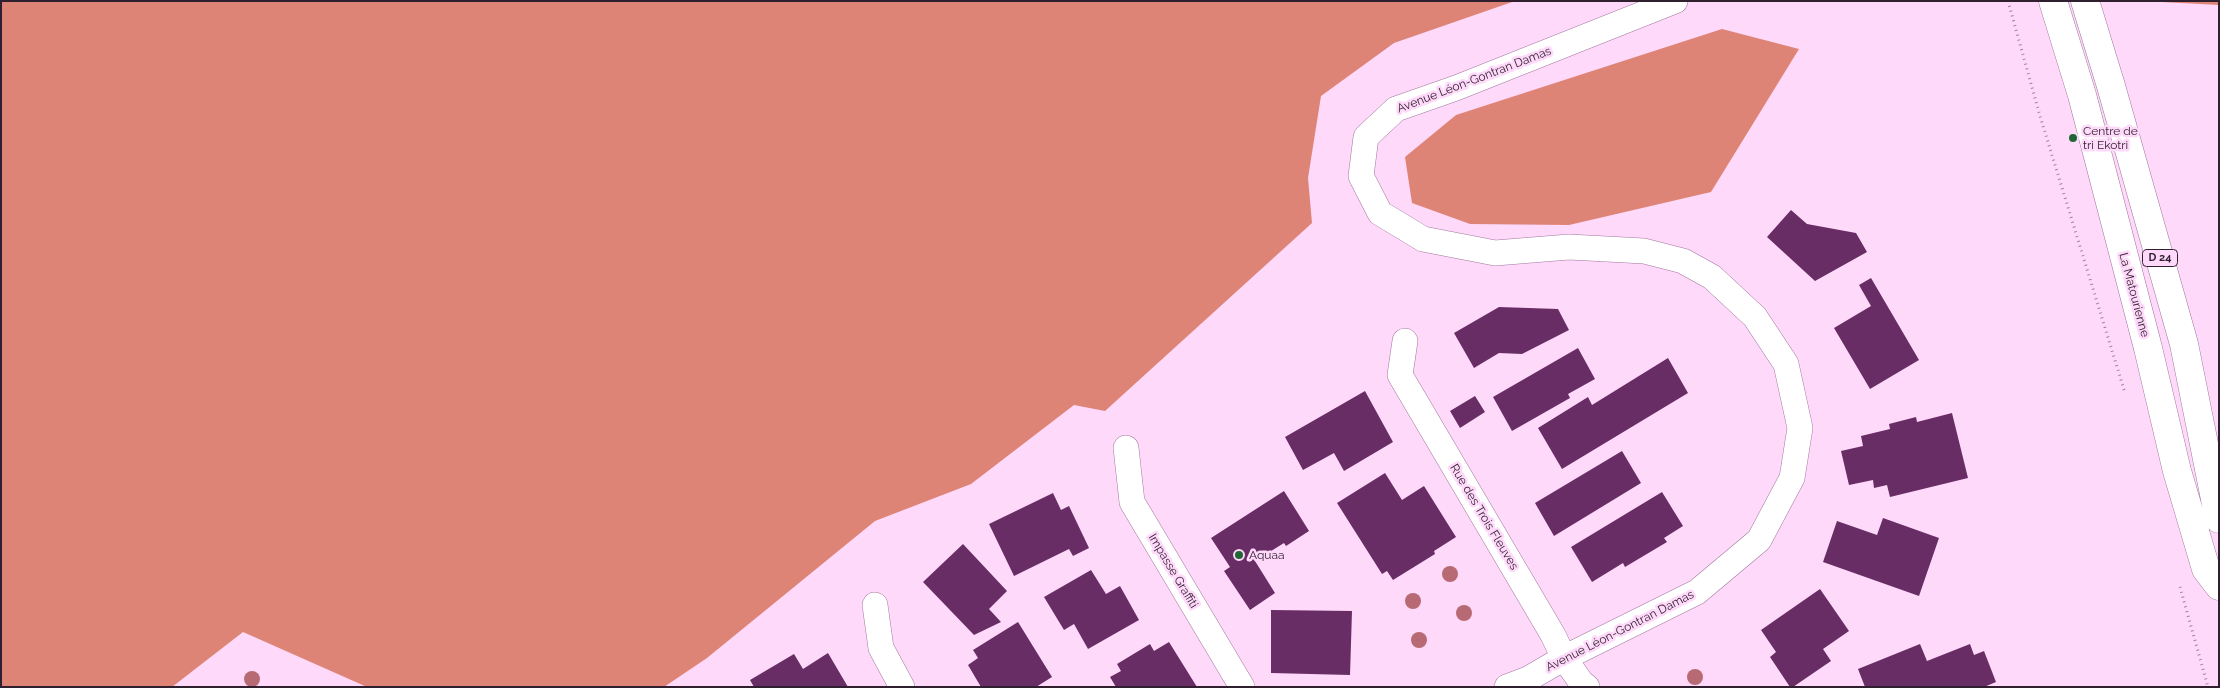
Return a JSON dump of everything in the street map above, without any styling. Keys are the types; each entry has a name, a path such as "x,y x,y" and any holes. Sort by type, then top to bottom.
{"main road":[{"name":"La Matourienne","path":"2053,1 2082,95 2146,339 2177,471 2206,569 2219,586"},
{"name":"D 24","path":"2085,1 2184,344 2219,520"}],"street":[{"name":"Avenue Léon-Gontran Damas","path":"1507,687 1528,679 1564,658 1697,592 1759,540 1792,478 1800,428 1786,364 1755,316 1712,278 1683,261 1644,251 1569,247 1495,253 1423,239 1380,213 1361,176 1366,137 1396,109 1456,88 1675,1"},
{"name":"Rue des Trois Fleuves","path":"1405,342 1400,375 1554,635 1564,658 1581,682 1587,687"},
{"name":"Impasse Graffiti","path":"1126,448 1132,502 1242,687"},
{"path":"875,606 881,648 902,687"}],"path":[{"path":"2008,1 2040,116 2128,402"},
{"path":"2178,582 2208,687"}],"shaded area":[{"path":"1,1 1515,1 1394,43 1321,96 1308,178 1312,223 1105,411 1074,405 971,484 875,521 707,658 664,687 367,687 243,632 172,687 1,687"},
{"path":"2142,1 2219,1 2219,5"},
{"path":"1722,29 1799,49 1711,192 1569,225 1470,224 1412,203 1405,157 1456,115"}],"building":[{"path":"1791,210 1807,224 1856,233 1867,252 1815,281 1767,237"},
{"path":"1871,278 1919,360 1870,389 1834,328 1871,306 1859,285"},
{"path":"1499,307 1558,309 1569,330 1522,354 1499,353 1474,368 1454,333"},
{"path":"1578,348 1595,379 1568,394 1570,398 1512,431 1493,397"},
{"path":"1668,358 1688,393 1562,469 1538,428 1588,397 1592,405"},
{"path":"1365,391 1393,442 1344,471 1334,453 1303,470 1285,437"},
{"path":"1475,396 1485,412 1460,428 1450,411"},
{"path":"1952,413 1968,478 1890,497 1887,485 1874,488 1873,480 1849,485 1841,451 1863,446 1861,436 1890,429 1889,424 1916,417 1917,422"},
{"path":"1622,451 1641,483 1554,536 1535,503"},
{"path":"1385,473 1402,500 1424,486 1456,537 1434,551 1435,554 1393,580 1387,571 1382,574 1337,503"},
{"path":"1284,491 1309,531 1286,546 1284,543 1255,561 1275,593 1250,610 1224,571 1230,567 1211,538"},
{"path":"1662,492 1683,526 1664,538 1667,542 1625,567 1623,563 1592,582 1571,547"},
{"path":"1053,493 1061,510 1069,506 1089,548 1073,556 1069,549 1014,576 989,524"},
{"path":"1883,518 1939,538 1919,596 1823,562 1837,521 1877,535"},
{"path":"963,544 1007,591 989,609 1001,622 974,635 923,582"},
{"path":"1091,570 1106,594 1120,586 1139,620 1088,649 1074,624 1064,630 1044,597"},
{"path":"1820,589 1849,631 1823,649 1831,661 1793,687 1790,687 1770,657 1776,652 1761,630"},
{"path":"1271,610 1352,611 1350,675 1271,673"},
{"path":"1018,622 1052,677 1036,687 981,687 968,665 978,658 973,650"},
{"path":"1169,642 1197,687 1116,687 1110,677 1121,671 1117,664 1150,644 1154,651"},
{"path":"1920,644 1927,661 1970,644 1974,655 1984,651 1996,682 1984,687 1865,687 1858,669"},
{"path":"828,653 848,687 754,687 750,680 794,654 803,669"}],"place":[{"name":"Centre de tri Ekotri","path":"2073,138"},
{"name":"Aquaa","path":"1239,555"}]}
